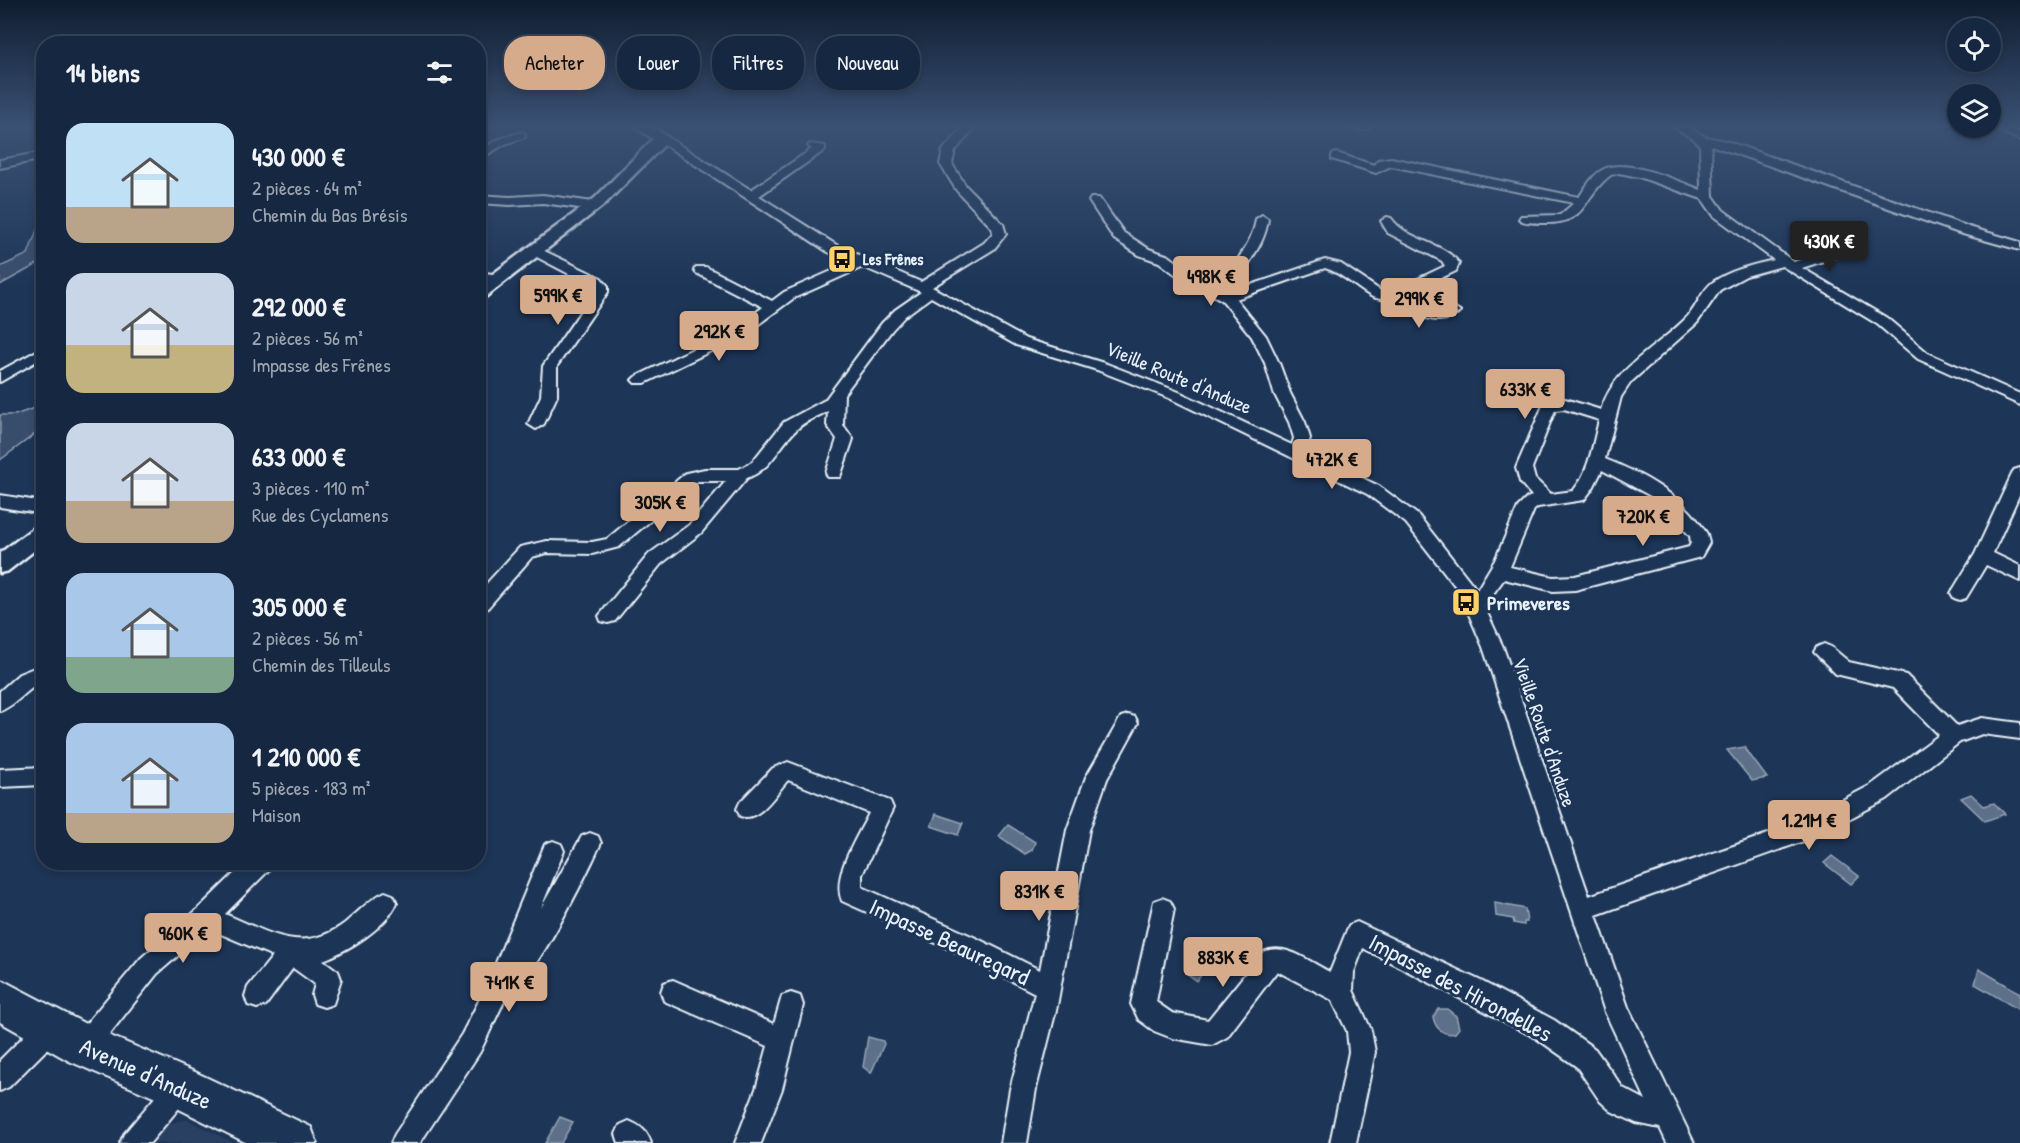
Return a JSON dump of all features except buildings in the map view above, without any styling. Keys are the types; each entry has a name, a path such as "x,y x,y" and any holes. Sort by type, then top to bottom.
{"main road":[{"name":"Avenue d'Anduze","path":"0,999 67,1037 180,1087 296,1143"}],"street":[{"path":"486,289 593,206 619,180"},
{"name":"Vieille Route d'Anduze","path":"728,180 833,249 860,263 926,290 1021,342 1102,367 1174,395 1373,490 1412,519 1467,588 1493,647 1617,1012 1681,1143"},
{"path":"751,195 775,180"},
{"path":"486,597 526,552 536,547 601,549 613,543 692,477 704,472 741,474 760,466 791,425 803,417 819,412 837,394 894,318 926,290 989,246 1000,234 998,227 956,180"},
{"path":"1481,180 1582,201"},
{"path":"1525,219 1564,219 1574,216 1582,201 1598,180"},
{"path":"1661,180 1707,196"},
{"path":"1707,180 1707,196 1718,213 1788,264 1882,321 1923,356 2020,400"},
{"path":"1826,180 1964,230 2020,246"},
{"path":"486,200 543,199 593,206"},
{"path":"1095,201 1119,236 1144,252 1164,259 1185,274 1227,297 1259,336 1272,363 1282,393 1297,422 1302,438 1298,454"},
{"path":"1227,297 1229,285 1238,267 1258,238 1262,219"},
{"path":"1387,221 1393,230 1447,258 1452,263 1451,268 1390,297"},
{"path":"1474,604 1483,599 1499,571 1527,507 1533,502 1578,496 1583,492 1596,460 1614,395 1623,383 1682,331 1702,308 1706,294 1720,283 1755,269 1788,264 1857,245"},
{"path":"536,250 602,286 601,292 550,366 549,396 536,424"},
{"path":"640,380 739,332 789,296 860,263"},
{"path":"1227,297 1325,264 1336,267 1376,294 1390,297 1428,316 1437,316 1453,310"},
{"path":"701,270 773,306"},
{"path":"486,277 500,279"},
{"path":"0,377 36,356"},
{"path":"834,473 845,439 835,425 837,394"},
{"path":"1547,500 1524,476 1524,468 1549,406 1565,404 1607,417"},
{"path":"1499,571 1553,584 1575,583 1695,552 1700,543 1698,534 1664,496 1596,460"},
{"path":"608,616 656,559 695,529 741,474"},
{"path":"1960,593 1983,556 2020,474"},
{"path":"0,501 36,507"},
{"path":"0,566 36,537"},
{"path":"1983,556 2020,574"},
{"path":"1824,652 1843,669 1899,681 1953,736"},
{"path":"0,703 26,680 36,676"},
{"name":"Impasse Beauregard","path":"1014,1143 1023,1089 1048,987 1078,830 1097,777 1128,723"},
{"path":"1582,909 1804,831 1879,792 1953,736 1982,726 2020,731"},
{"name":"Impasse Beauregard","path":"748,809 780,774 788,771 882,808 851,875 850,893 968,946 1048,987"},
{"path":"0,778 36,776"},
{"path":"495,995 526,959 591,843"},
{"path":"404,1143 471,1043 495,995 553,851"},
{"path":"0,1078 67,1037 206,917 254,870"},
{"path":"257,996 291,952 315,951 342,938 366,921 385,903"},
{"path":"1162,909 1143,1004 1146,1012 1157,1020 1212,1033 1271,960 1279,959 1341,991 1359,1030 1362,1052 1343,1143"},
{"path":"206,917 291,952 328,978 324,995"},
{"name":"Impasse des Hirondelles","path":"1341,991 1342,972 1357,933 1508,1008 1552,1033 1587,1059 1600,1075 1609,1092 1622,1102 1640,1110 1667,1115"},
{"path":"672,992 782,1040"},
{"path":"748,1143 769,1089 791,1005"},
{"path":"132,1143 180,1087"}],"shaded area":[{"path":"36,233 36,265 0,285 0,267 28,254"},
{"path":"36,408 36,433 0,460 0,415 15,415"},
{"path":"1744,747 1767,778 1752,781 1727,750"},
{"path":"1971,794 1984,806 1994,803 2005,814 1985,821 1961,798"},
{"path":"936,814 963,823 958,835 931,826"},
{"path":"1008,825 1035,842 1032,850 1025,854 999,836"},
{"path":"1832,856 1859,876 1851,884 1824,863"},
{"path":"1495,903 1525,909 1527,922 1524,922 1524,925 1514,923 1513,919 1496,916"},
{"path":"1207,943 1218,951 1197,981 1186,973"},
{"path":"1979,969 2020,993 2019,1010 1975,984"},
{"path":"1438,1009 1447,1009 1456,1016 1459,1028 1455,1033 1443,1032 1438,1028 1433,1017"},
{"path":"868,1037 883,1041 884,1044 871,1073 863,1067"},
{"path":"560,1117 573,1122 561,1143 545,1143"},
{"path":"188,1120 234,1143 146,1143 163,1127"}],"place":[{"name":"Les Frênes","path":"842,259"},
{"name":"Primeveres","path":"1466,602"}]}
